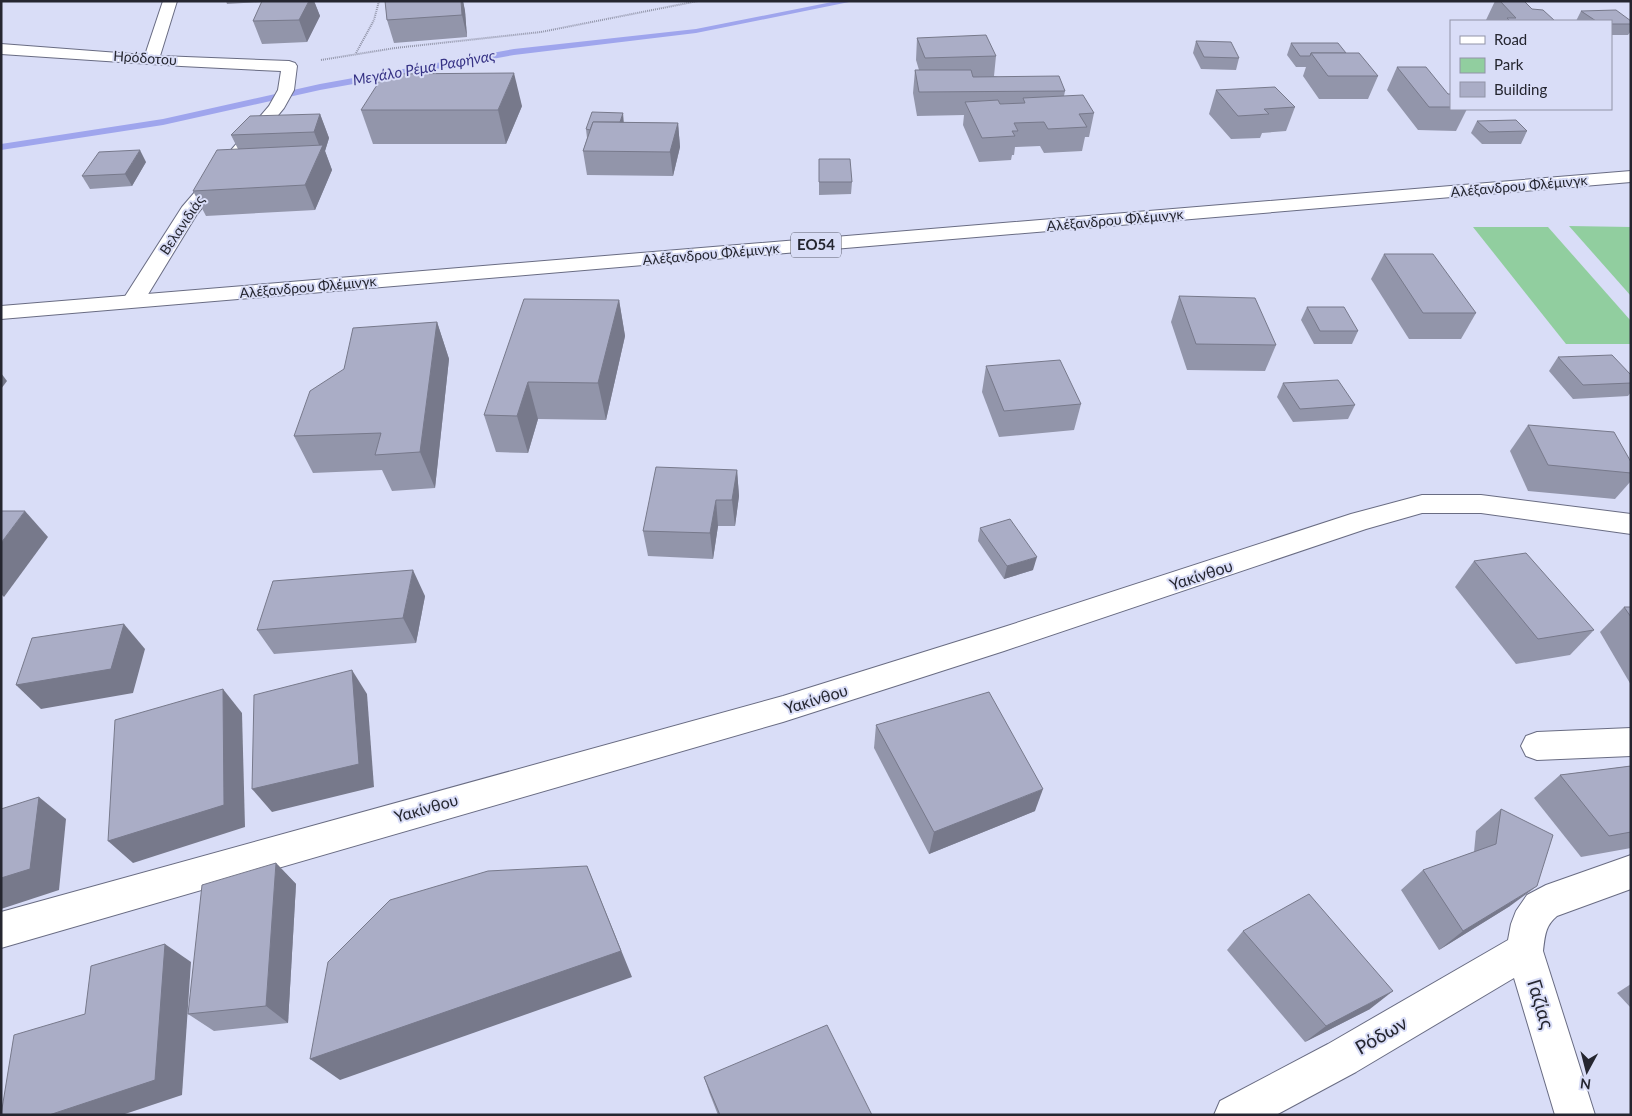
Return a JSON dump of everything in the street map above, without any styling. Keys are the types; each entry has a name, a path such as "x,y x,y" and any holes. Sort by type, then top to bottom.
{"street":[{"path":"152,58 170,1"},
{"name":"Ηρόδοτου","path":"1,49 152,58 230,65 289,66"},
{"name":"Βελανιδιάς","path":"133,302 189,211 276,108 286,90 289,66"},
{"name":"Αλέξανδρου Φλέμινγκ","path":"1,313 1631,176"},
{"name":"Υακίνθου","path":"1,930 461,798 783,709 1004,639 1360,521 1422,504 1481,504 1631,524"},
{"path":"1537,746 1631,742"},
{"path":"1524,951 1528,925 1537,908 1631,872"},
{"name":"Ρόδων","path":"1234,1115 1342,1058 1524,951"},
{"name":"Γαζίας","path":"1524,951 1575,1115"}],"path":[{"path":"356,53 374,20 379,1"},
{"path":"289,66 356,53 446,44 568,28 698,1"}],"green space":[{"path":"1569,226 1631,227 1631,296"},
{"path":"1473,227 1548,227 1631,321 1631,344 1566,344"}],"building":[{"path":"262,1 309,1 299,20 253,21"},
{"path":"385,1 461,1 462,15 387,20"},
{"path":"1500,1 1524,1 1532,9 1543,10 1554,20 1509,20 1507,18 1516,18"},
{"path":"1616,10 1631,21 1631,24 1612,24 1612,20 1594,20 1581,11"},
{"path":"986,35 996,56 925,58 917,38"},
{"path":"1196,41 1231,42 1239,58 1204,57"},
{"path":"1291,43 1338,43 1346,53 1311,53 1310,56 1300,56"},
{"path":"1311,53 1359,53 1378,76 1328,76"},
{"path":"1397,67 1426,67 1450,94 1450,107 1429,107"},
{"path":"915,70 971,70 973,77 1059,76 1065,91 919,92"},
{"path":"514,73 498,110 361,110 384,74"},
{"path":"1275,87 1295,107 1264,109 1269,114 1238,116 1216,90"},
{"path":"1083,95 1094,113 1079,114 1087,127 1048,129 1044,122 1014,123 1018,131 1012,131 1015,136 982,138 965,102 998,100 1000,104 1025,103 1023,98"},
{"path":"592,112 623,113 620,122 593,122 590,130 586,129"},
{"path":"320,114 314,132 231,135 250,116"},
{"path":"1516,120 1527,131 1489,132 1477,121"},
{"path":"593,122 678,123 670,152 583,151"},
{"path":"323,145 305,185 193,191 217,150"},
{"path":"140,150 125,174 82,176 99,152"},
{"path":"819,159 850,159 852,182 819,182"},
{"path":"1384,254 1433,254 1476,313 1423,313"},
{"path":"1179,296 1255,298 1276,345 1196,344"},
{"path":"524,299 619,300 598,383 528,382 517,416 484,415"},
{"path":"1307,307 1344,307 1358,331 1320,331"},
{"path":"437,322 420,452 375,455 381,433 294,436 310,391 344,369 353,328"},
{"path":"1612,355 1631,375 1631,383 1583,385 1558,357"},
{"path":"1060,360 1081,404 1004,411 986,366"},
{"path":"1338,380 1355,405 1300,409 1283,383"},
{"path":"1528,425 1614,432 1631,462 1631,473 1548,465"},
{"path":"656,467 737,470 732,500 716,500 710,533 643,531"},
{"path":"1,511 25,511 1,543"},
{"path":"1010,519 1037,557 1007,566 980,528"},
{"path":"1526,553 1594,630 1538,639 1474,561"},
{"path":"413,570 403,618 257,630 273,581"},
{"path":"1624,607 1631,607 1631,617"},
{"path":"124,624 111,669 16,685 32,638"},
{"path":"352,670 359,764 252,789 254,695"},
{"path":"223,689 224,805 108,841 115,720"},
{"path":"989,692 1043,789 934,832 876,725"},
{"path":"1631,766 1631,832 1609,836 1560,775"},
{"path":"39,797 30,869 1,878 1,809"},
{"path":"1501,809 1553,835 1537,886 1463,931 1423,870 1496,844"},
{"path":"276,863 266,1006 188,1014 202,885"},
{"path":"587,866 621,951 310,1059 328,962 390,900 488,871"},
{"path":"1309,894 1393,991 1326,1026 1243,931"},
{"path":"165,944 155,1080 49,1115 1,1115 14,1035 85,1014 91,966"},
{"path":"827,1025 872,1115 720,1115 704,1077"}],"waterway":[{"name":"Μεγάλο Ρέμα Ραφήνας","path":"1,147 163,122 320,87 514,52 696,31 850,1"}]}
